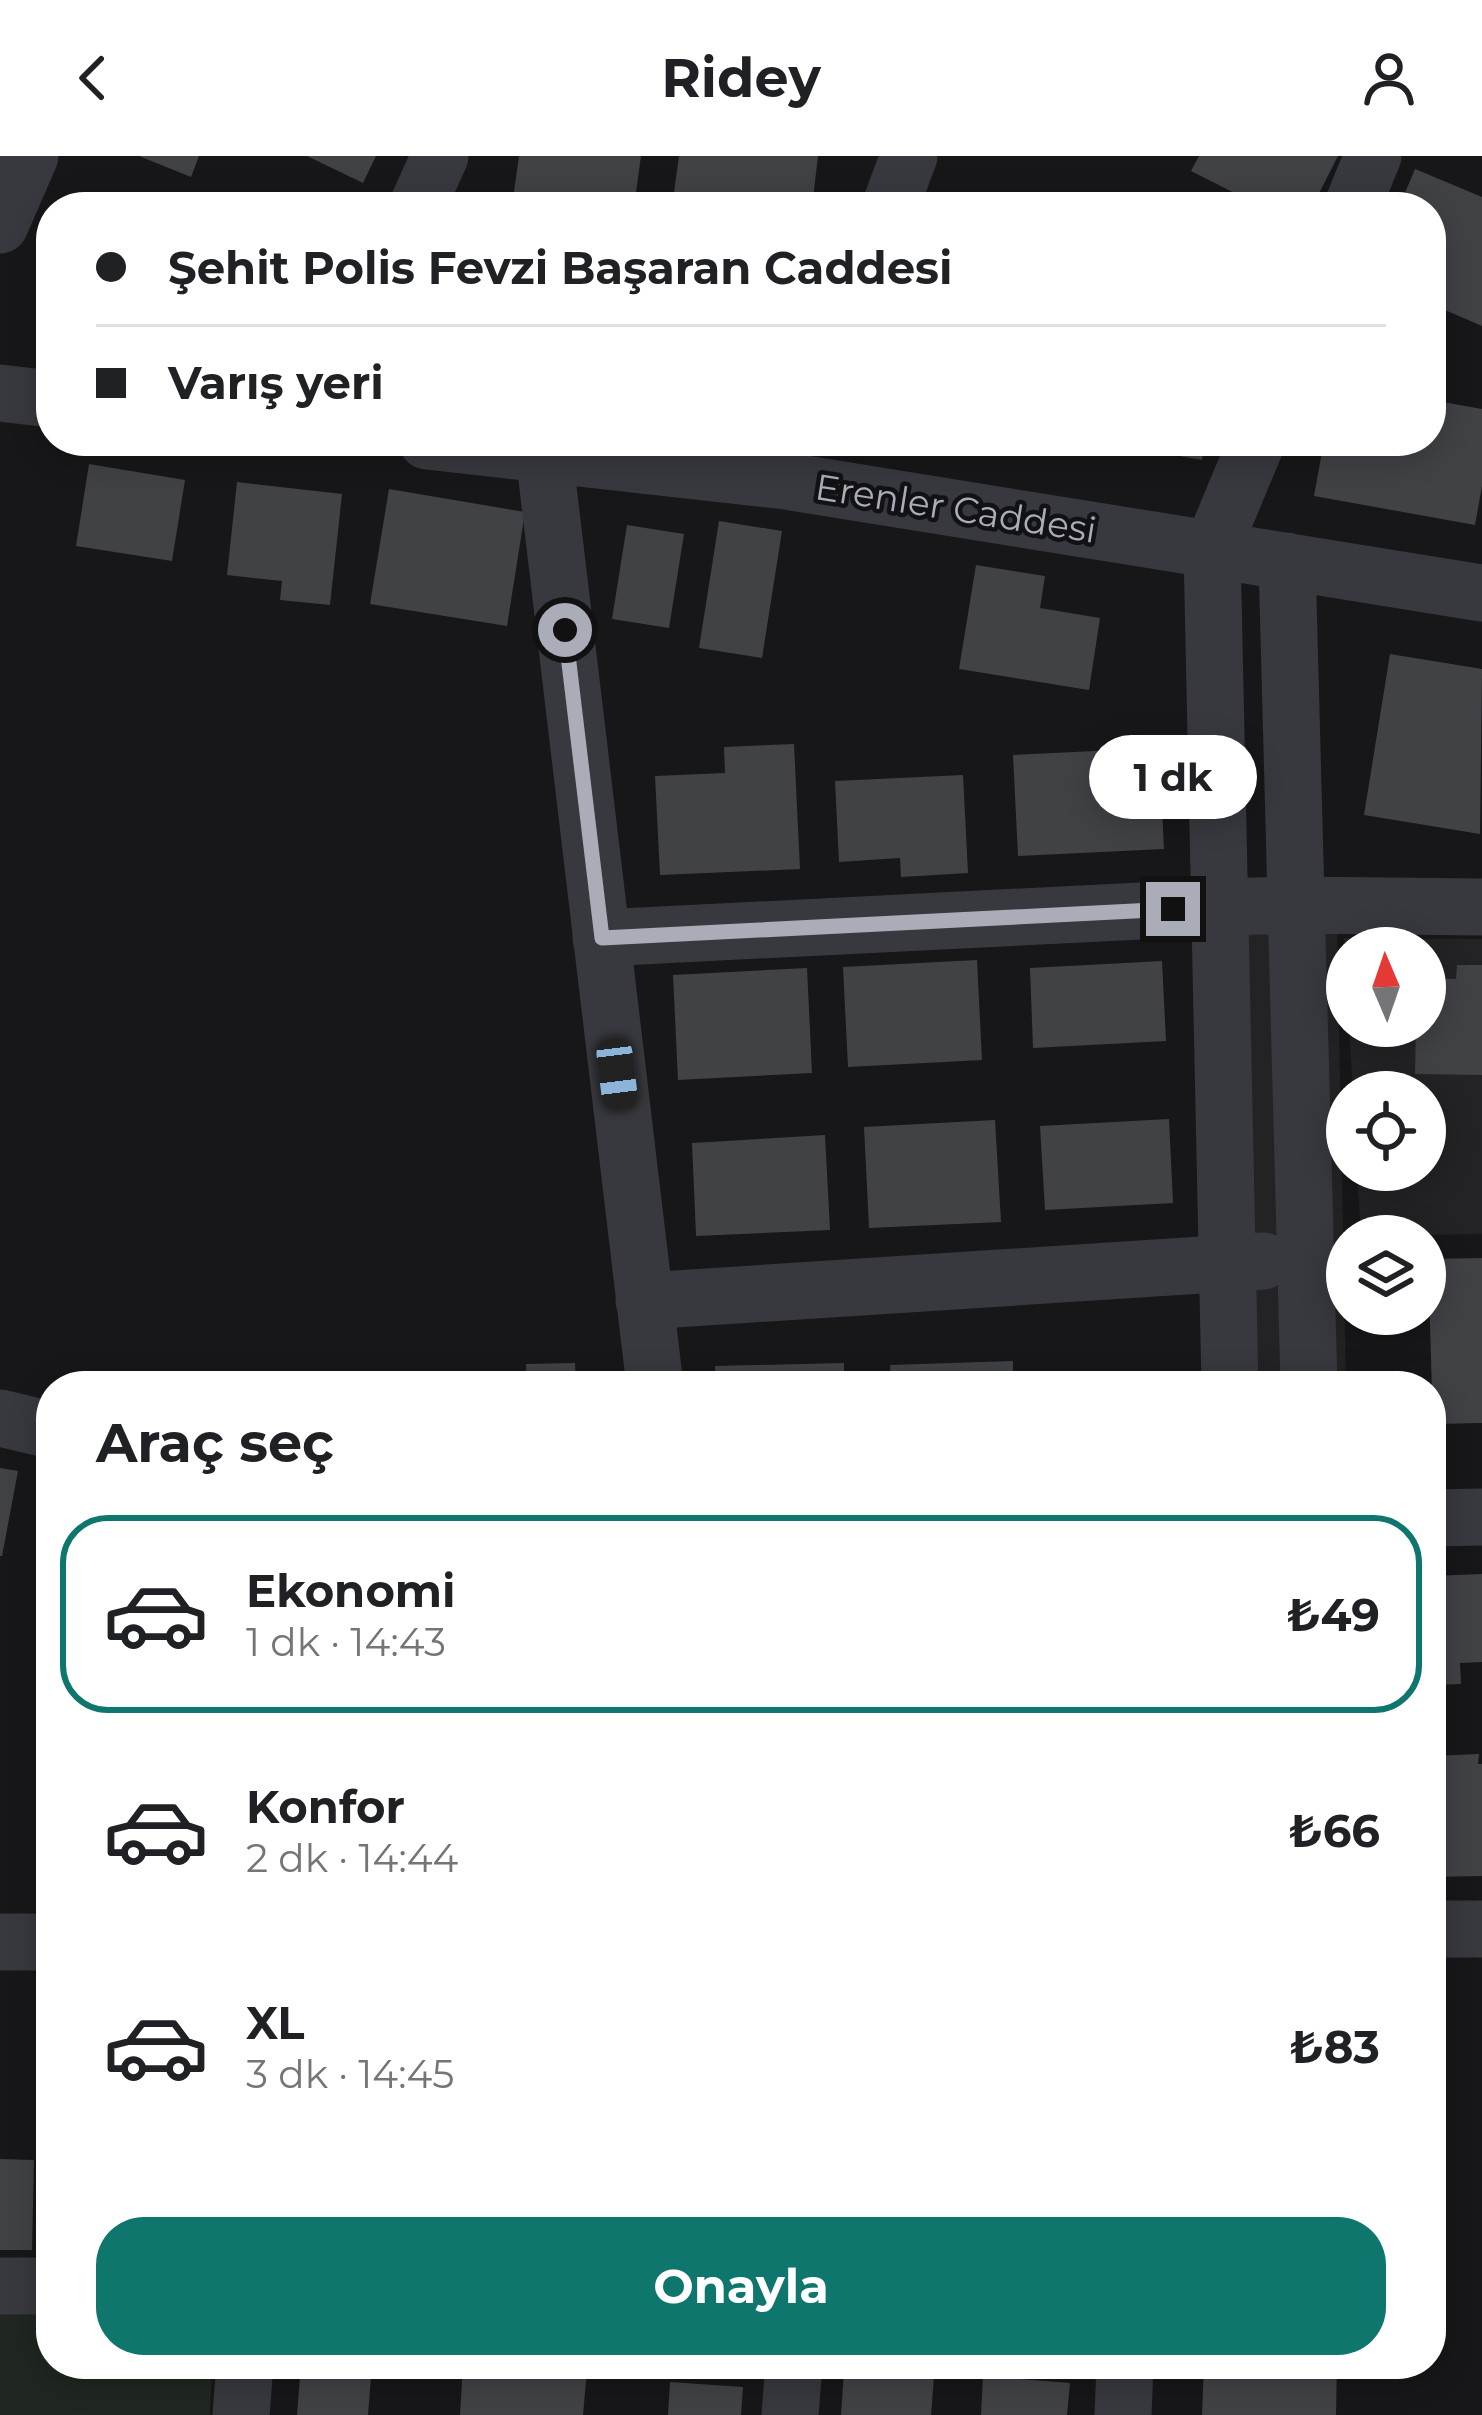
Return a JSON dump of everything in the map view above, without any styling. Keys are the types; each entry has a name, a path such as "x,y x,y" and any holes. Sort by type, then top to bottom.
{"street":[{"path":"0,225 31,156"},
{"path":"424,192 440,156"},
{"path":"896,192 909,156"},
{"path":"1358,192 1373,156"},
{"path":"0,393 36,397"},
{"path":"544,456 653,1371"},
{"name":"Erenler Caddesi","path":"615,456 794,461 1212,549 1482,592"},
{"path":"1230,1371 1212,549 1251,456"},
{"path":"1286,561 1309,1371"},
{"path":"602,938 1296,904 1482,908"},
{"path":"644,1301 1227,1262 1305,1261"},
{"path":"0,1418 36,1426"},
{"path":"1446,1517 1482,1516"},
{"path":"1446,1929 1482,1929"},
{"path":"0,1942 36,1942"},
{"path":"0,2286 36,2286"},
{"path":"241,2415 244,2379"},
{"path":"790,2415 793,2379"},
{"path":"1123,2415 1124,2379"}],"shaded area":[{"path":"1337,922 1337,927 1326,927 1326,1047 1339,1047 1340,1071 1326,1071 1326,1191 1342,1191 1343,1215 1326,1215 1326,1335 1345,1335 1346,1371 1203,1371 1194,925"},
{"path":"1446,939 1482,939 1482,1234 1446,1235 1446,1215 1360,1215 1358,1191 1446,1191 1446,1071 1352,1071 1350,1047 1446,1047"},
{"path":"0,2309 36,2310 36,2379 211,2379 210,2415 0,2415"}],"building":[{"path":"139,156 199,156 191,177"},
{"path":"307,156 376,156 363,183"},
{"path":"519,156 641,156 636,192 514,192"},
{"path":"679,156 818,156 814,192 674,192"},
{"path":"1199,156 1338,156 1320,192 1232,192 1191,171"},
{"path":"1415,169 1482,197 1482,326 1446,310 1446,192 1405,192"},
{"path":"1446,403 1482,409 1482,486 1475,525 1314,496 1321,456 1446,456"},
{"path":"89,464 185,480 172,561 76,546"},
{"path":"237,482 342,494 330,605 280,600 282,581 227,575"},
{"path":"389,489 525,512 507,626 370,604"},
{"path":"719,521 782,531 762,658 699,648"},
{"path":"627,525 684,534 669,628 612,619"},
{"path":"976,565 1045,576 1040,608 1100,618 1089,690 959,669"},
{"path":"1390,654 1482,669 1480,834 1364,815"},
{"path":"794,744 800,869 660,875 655,776 725,773 724,747"},
{"path":"1159,748 1164,849 1018,856 1013,755"},
{"path":"963,775 968,873 901,877 900,858 839,862 835,781"},
{"path":"977,960 982,1060 848,1067 843,967"},
{"path":"1162,961 1166,1041 1033,1048 1030,968"},
{"path":"1457,965 1482,965 1482,1075 1415,1071 1416,1047 1446,1047 1446,979 1456,979"},
{"path":"807,968 812,1073 678,1080 673,975"},
{"path":"1169,1119 1173,1203 1045,1210 1040,1126"},
{"path":"995,1120 1001,1222 869,1228 864,1127"},
{"path":"825,1135 830,1230 696,1236 692,1143"},
{"path":"1482,1258 1482,1423 1446,1424 1446,1371 1431,1371 1430,1335 1446,1335 1446,1259"},
{"path":"1013,1361 1013,1371 890,1371 890,1365"},
{"path":"575,1363 575,1371 526,1371 526,1364"},
{"path":"844,1363 844,1371 715,1371 715,1366"},
{"path":"0,1468 18,1471 2,1556 0,1556"},
{"path":"1482,1574 1482,1662 1460,1663 1461,1684 1446,1684 1446,1575"},
{"path":"1479,1754 1478,1764 1482,1764 1482,1876 1446,1877 1446,1755"},
{"path":"0,2159 34,2160 32,2250 0,2250"},
{"path":"300,2379 371,2379 368,2415 297,2415"},
{"path":"462,2379 586,2379 583,2415 460,2415"},
{"path":"843,2379 934,2379 931,2415 841,2415"},
{"path":"983,2379 1070,2383 1067,2415 981,2415"},
{"path":"1203,2379 1337,2379 1336,2415 1202,2415"},
{"path":"670,2382 743,2387 741,2415 668,2415"}],"route":[{"path":"565,630 602,938 1173,909"}]}
